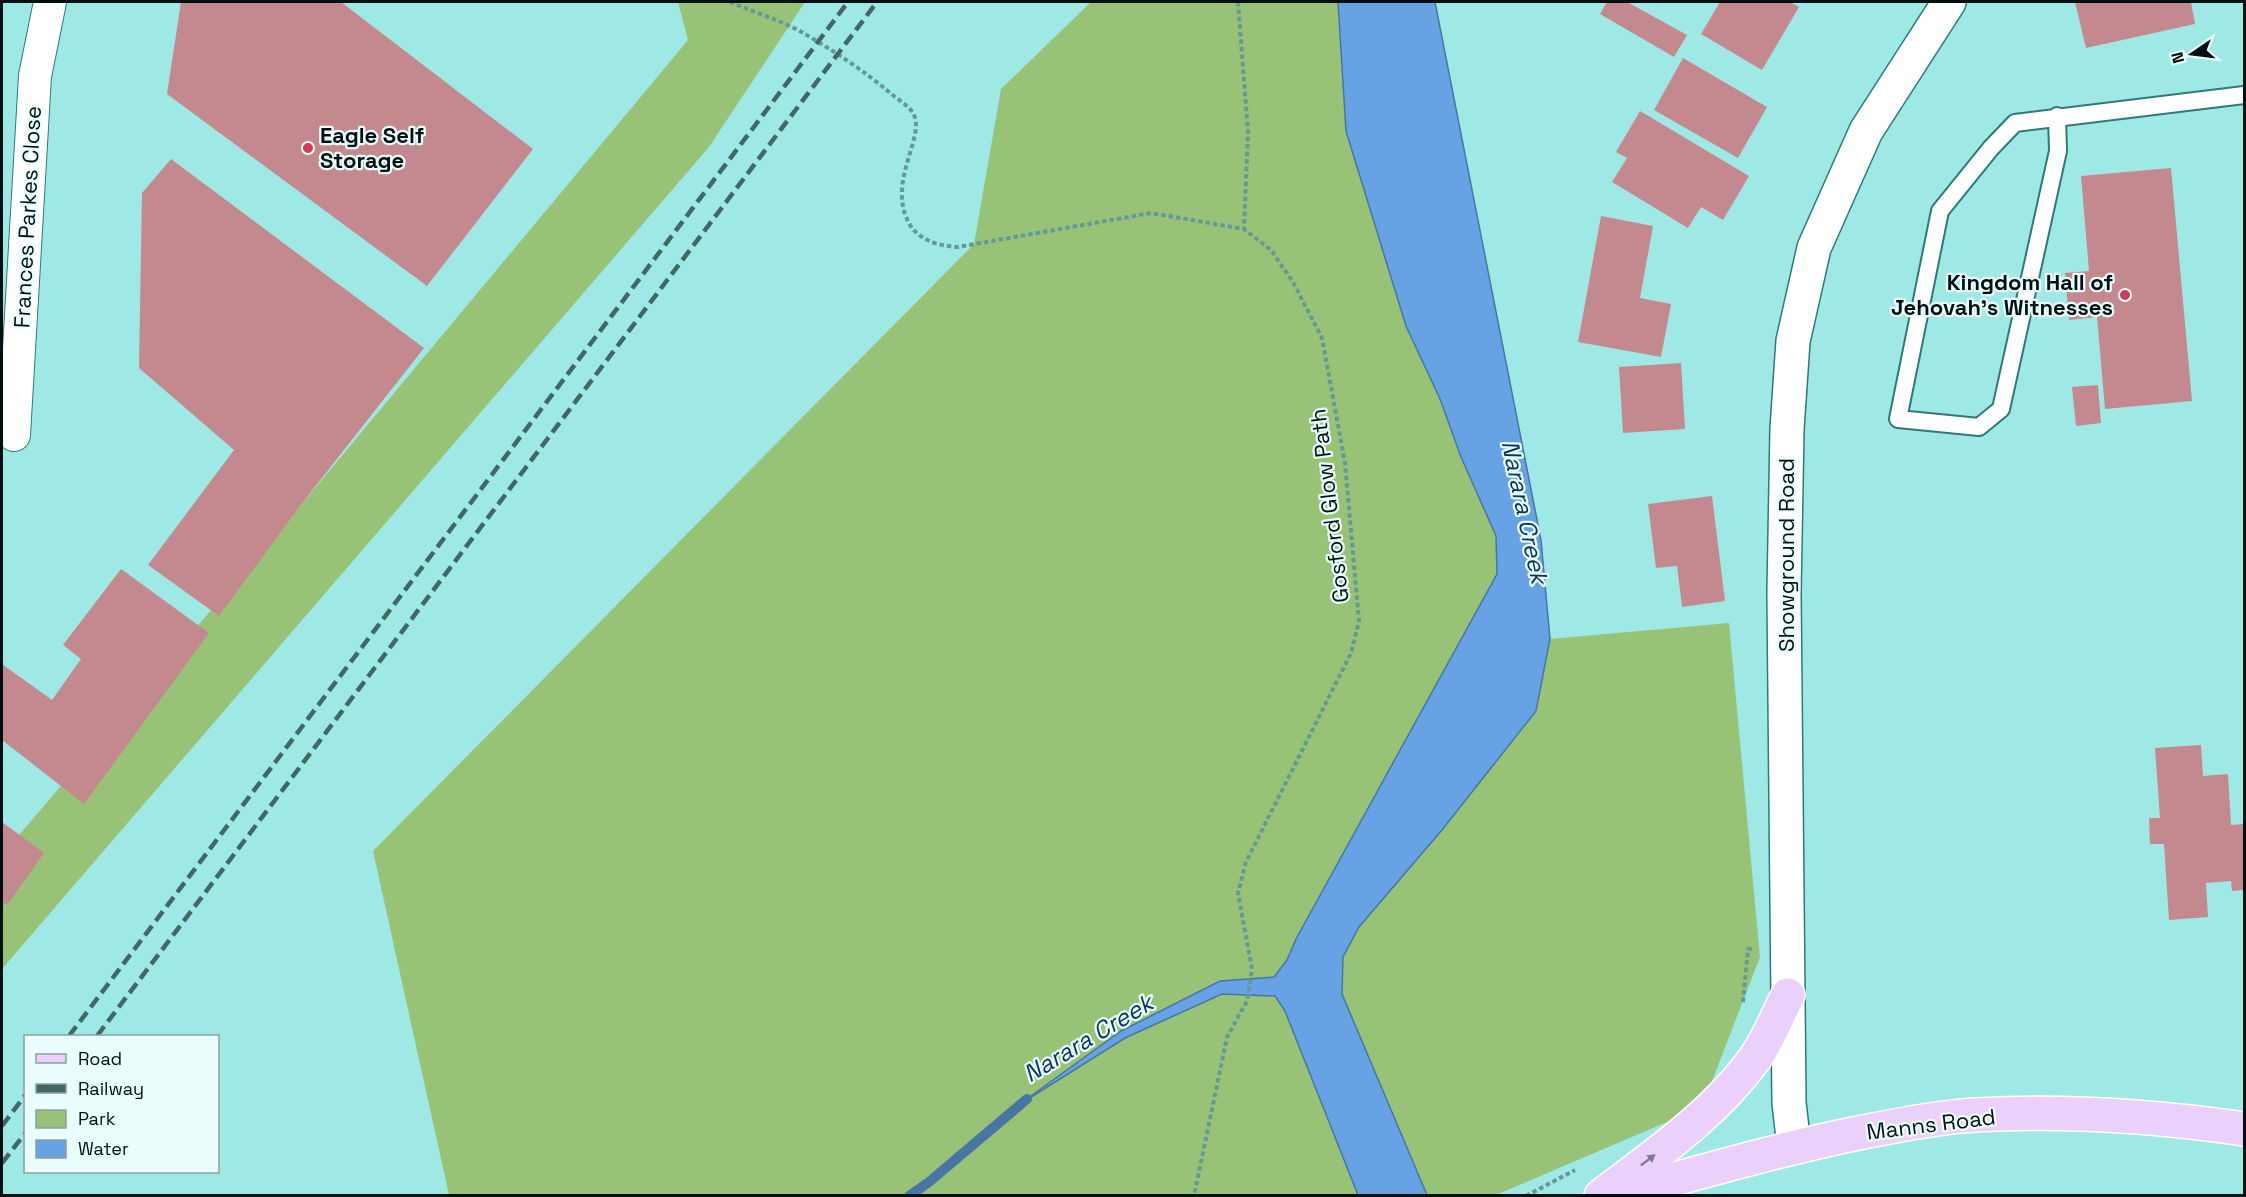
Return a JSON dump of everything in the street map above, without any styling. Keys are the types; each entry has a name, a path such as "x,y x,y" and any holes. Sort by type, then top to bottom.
{"main road":[{"path":"1601,1196 1669,1144 1722,1097 1755,1059 1788,995"},
{"name":"Manns Road","path":"1624,1196 1642,1188 1794,1146 1914,1122 1975,1115 2115,1114 2178,1119 2244,1129"}],"street":[{"name":"Frances Parkes Close","path":"14,435 35,76 50,2"},
{"name":"Showground Road","path":"1794,1146 1789,1103 1785,593 1786,429 1793,341 1814,248 1866,131 1949,2"}],"lane":[{"path":"2057,116 2058,151 2001,409 1979,427 1898,419 1940,211 1991,148 2015,123 2057,116 2244,95"}],"path":[{"name":"Gosford Glow Path","path":"730,2 798,30 878,83 912,112 916,124 915,137 902,182 902,203 913,229 931,242 942,246 958,246 1150,213 1244,229 1271,250 1293,282 1322,338 1345,463 1359,621 1351,652 1246,862 1238,893 1252,969 1247,1000 1227,1037 1194,1196"},
{"path":"1238,2 1248,132 1244,229"},
{"path":"1742,1011 1748,949 1756,949"},
{"path":"1526,1196 1577,1169"}],"green space":[{"path":"678,2 805,2 709,147 2,969 2,855 300,506 688,40"},
{"path":"1091,2 1338,2 1346,132 1406,326 1440,399 1461,457 1496,536 1498,574 1296,939 1287,960 1274,977 1219,981 1121,1031 1028,1098 1125,1038 1222,994 1275,996 1285,1010 1358,1195 449,1195 373,851 974,244 1001,89"},
{"path":"1729,623 1760,957 1702,1107 1496,1195 1427,1195 1342,994 1343,957 1359,927 1442,830 1536,711 1550,639"}],"water":[{"path":"1338,2 1435,2 1541,540 1550,639 1536,711 1442,830 1359,927 1343,957 1342,994 1427,1195 1358,1195 1285,1011 1275,996 1222,994 1125,1038 1017,1106 1121,1031 1220,981 1274,977 1287,960 1296,939 1497,574 1496,536 1461,457 1440,399 1406,326 1346,131"}],"building":[{"path":"181,2 341,2 533,149 427,286 167,94"},
{"path":"1607,2 1627,2 1687,35 1674,57 1600,14"},
{"path":"1720,2 1790,2 1799,7 1762,70 1701,34"},
{"path":"2075,2 2191,2 2195,24 2086,48"},
{"path":"1683,58 1767,107 1738,158 1654,110"},
{"path":"1640,111 1749,176 1723,220 1701,207 1688,228 1612,182 1627,158 1616,152"},
{"path":"171,159 424,348 300,506 219,616 148,565 234,450 139,368 142,193"},
{"name":"Kingdom Hall of Jehovah's Witnesses","path":"2171,168 2192,401 2105,409 2097,317 2069,320 2065,273 2089,271 2081,176"},
{"path":"1601,216 1653,226 1640,298 1671,304 1661,357 1578,342"},
{"path":"1681,363 1685,429 1623,433 1619,367"},
{"path":"2098,385 2101,423 2076,426 2072,387"},
{"path":"1712,496 1725,601 1682,607 1677,566 1656,568 1648,504"},
{"path":"121,569 209,633 84,804 2,740 2,664 52,700 81,659 63,645"},
{"path":"2201,745 2203,776 2228,774 2231,825 2244,824 2244,890 2232,891 2231,881 2206,883 2208,917 2169,920 2164,844 2150,844 2149,818 2160,818 2155,748"},
{"path":"2,822 44,853 7,905 2,902"}],"waterway":[{"name":"Narara Creek","path":"909,1196 929,1182 1027,1099"}],"railway":[{"path":"70,1035 848,2"},
{"path":"98,1035 877,2"},
{"path":"2,1126 24,1097"},
{"path":"2,1163 24,1135"}],"place":[{"name":"Eagle Self Storage","path":"308,148"},
{"name":"Kingdom Hall of Jehovah's Witnesses","path":"2125,295"}]}
